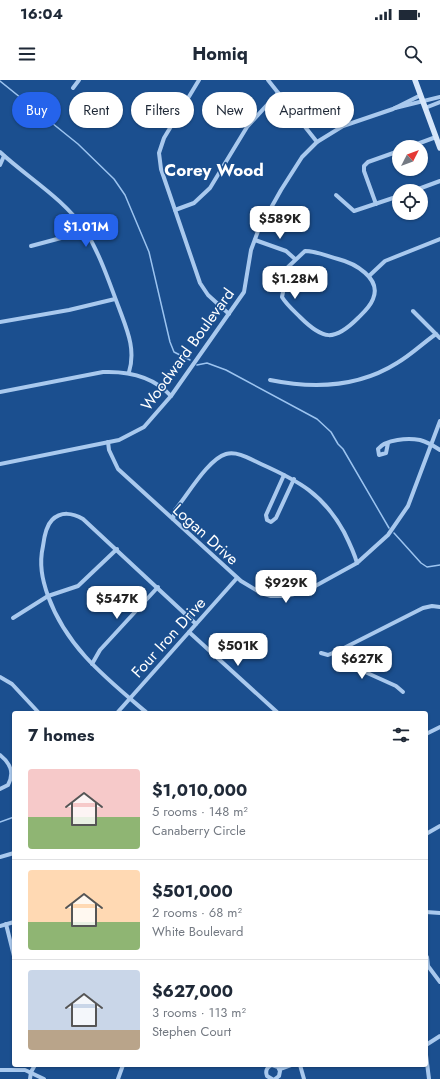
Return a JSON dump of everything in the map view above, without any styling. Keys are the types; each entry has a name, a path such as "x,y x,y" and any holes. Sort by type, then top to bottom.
{"street":[{"path":"73,88 79,80"},
{"path":"199,80 169,128 160,148 161,169 202,288 229,314"},
{"path":"268,80 277,92"},
{"path":"415,80 440,148"},
{"name":"Woodward Boulevard","path":"393,109 420,95"},
{"name":"Woodward Boulevard","path":"0,464 108,442 129,435 144,426 171,396 229,314 246,287 251,250 255,240 294,168 317,142 343,126 393,109 440,97"},
{"path":"425,108 440,102"},
{"path":"175,210 194,203 210,188 247,127 265,107"},
{"path":"306,128 317,142"},
{"path":"428,140 436,137"},
{"path":"0,152 59,201 81,225 94,246 132,345 132,358 129,372"},
{"path":"376,204 364,171 364,166 368,162 392,153"},
{"path":"0,166 4,156"},
{"path":"428,185 440,181"},
{"path":"336,195 354,211 392,198"},
{"path":"31,246 61,238 81,225"},
{"path":"369,276 385,261 440,239"},
{"path":"255,240 286,251 295,259"},
{"path":"305,251 350,262 369,276 375,292 372,301 368,308 347,330 338,334 326,335 312,328 282,296 287,270 295,259 305,251"},
{"path":"0,322 69,310 115,299"},
{"path":"270,380 294,385 331,385 360,379 395,365 438,336 413,311"},
{"path":"0,392 103,372 129,372 152,381 171,396"},
{"name":"Logan Drive","path":"108,442 109,450 118,469 237,578 261,593 271,596 287,596 308,590 357,563 380,544 402,516 415,490 440,421"},
{"path":"388,442 413,440 431,445 440,450"},
{"path":"173,519 175,510 209,466 226,454 234,454 247,458 294,479 314,494 334,515 350,544 357,563"},
{"path":"284,475 266,515 268,520 271,522 276,518 294,479"},
{"path":"145,711 92,664 66,634 48,596 41,573 41,551 49,524 58,515 71,514 79,517 117,549 196,624"},
{"path":"13,618 48,596 78,586 117,549"},
{"name":"Four Iron Drive","path":"119,711 237,578"},
{"path":"92,664 100,650 158,587"},
{"path":"321,653 328,654 340,650 419,609 432,606 440,607"},
{"path":"189,632 276,711"},
{"path":"340,650 354,667 396,686 403,692"},
{"path":"0,677 12,684 37,711"},
{"path":"428,733 440,727"},
{"path":"0,755 7,762 12,773 8,785 0,789"},
{"path":"428,833 440,826"},
{"path":"0,857 12,854"},
{"path":"428,912 440,913"},
{"path":"0,926 12,922"},
{"path":"6,924 12,948"},
{"path":"428,966 433,975 440,982"},
{"path":"428,1044 440,1036"},
{"path":"30,1079 34,1067"},
{"path":"118,1079 122,1067"},
{"path":"268,1067 266,1074 274,1079 279,1076 280,1069"},
{"path":"280,1069 286,1067"},
{"path":"301,1067 304,1079"},
{"path":"428,1067 429,1079"},
{"path":"0,1070 20,1070 31,1072 44,1079"}],"waterway":[{"path":"0,81 78,144 114,179 125,195 149,252 170,342 174,352 190,360"},
{"path":"197,365 207,363 226,370 317,419 331,432 338,444 343,449 389,528"},
{"path":"394,533 421,563 427,567 440,565"},
{"path":"0,822 12,818"}],"district":[{"name":"Corey Wood","path":"214,170"}]}
